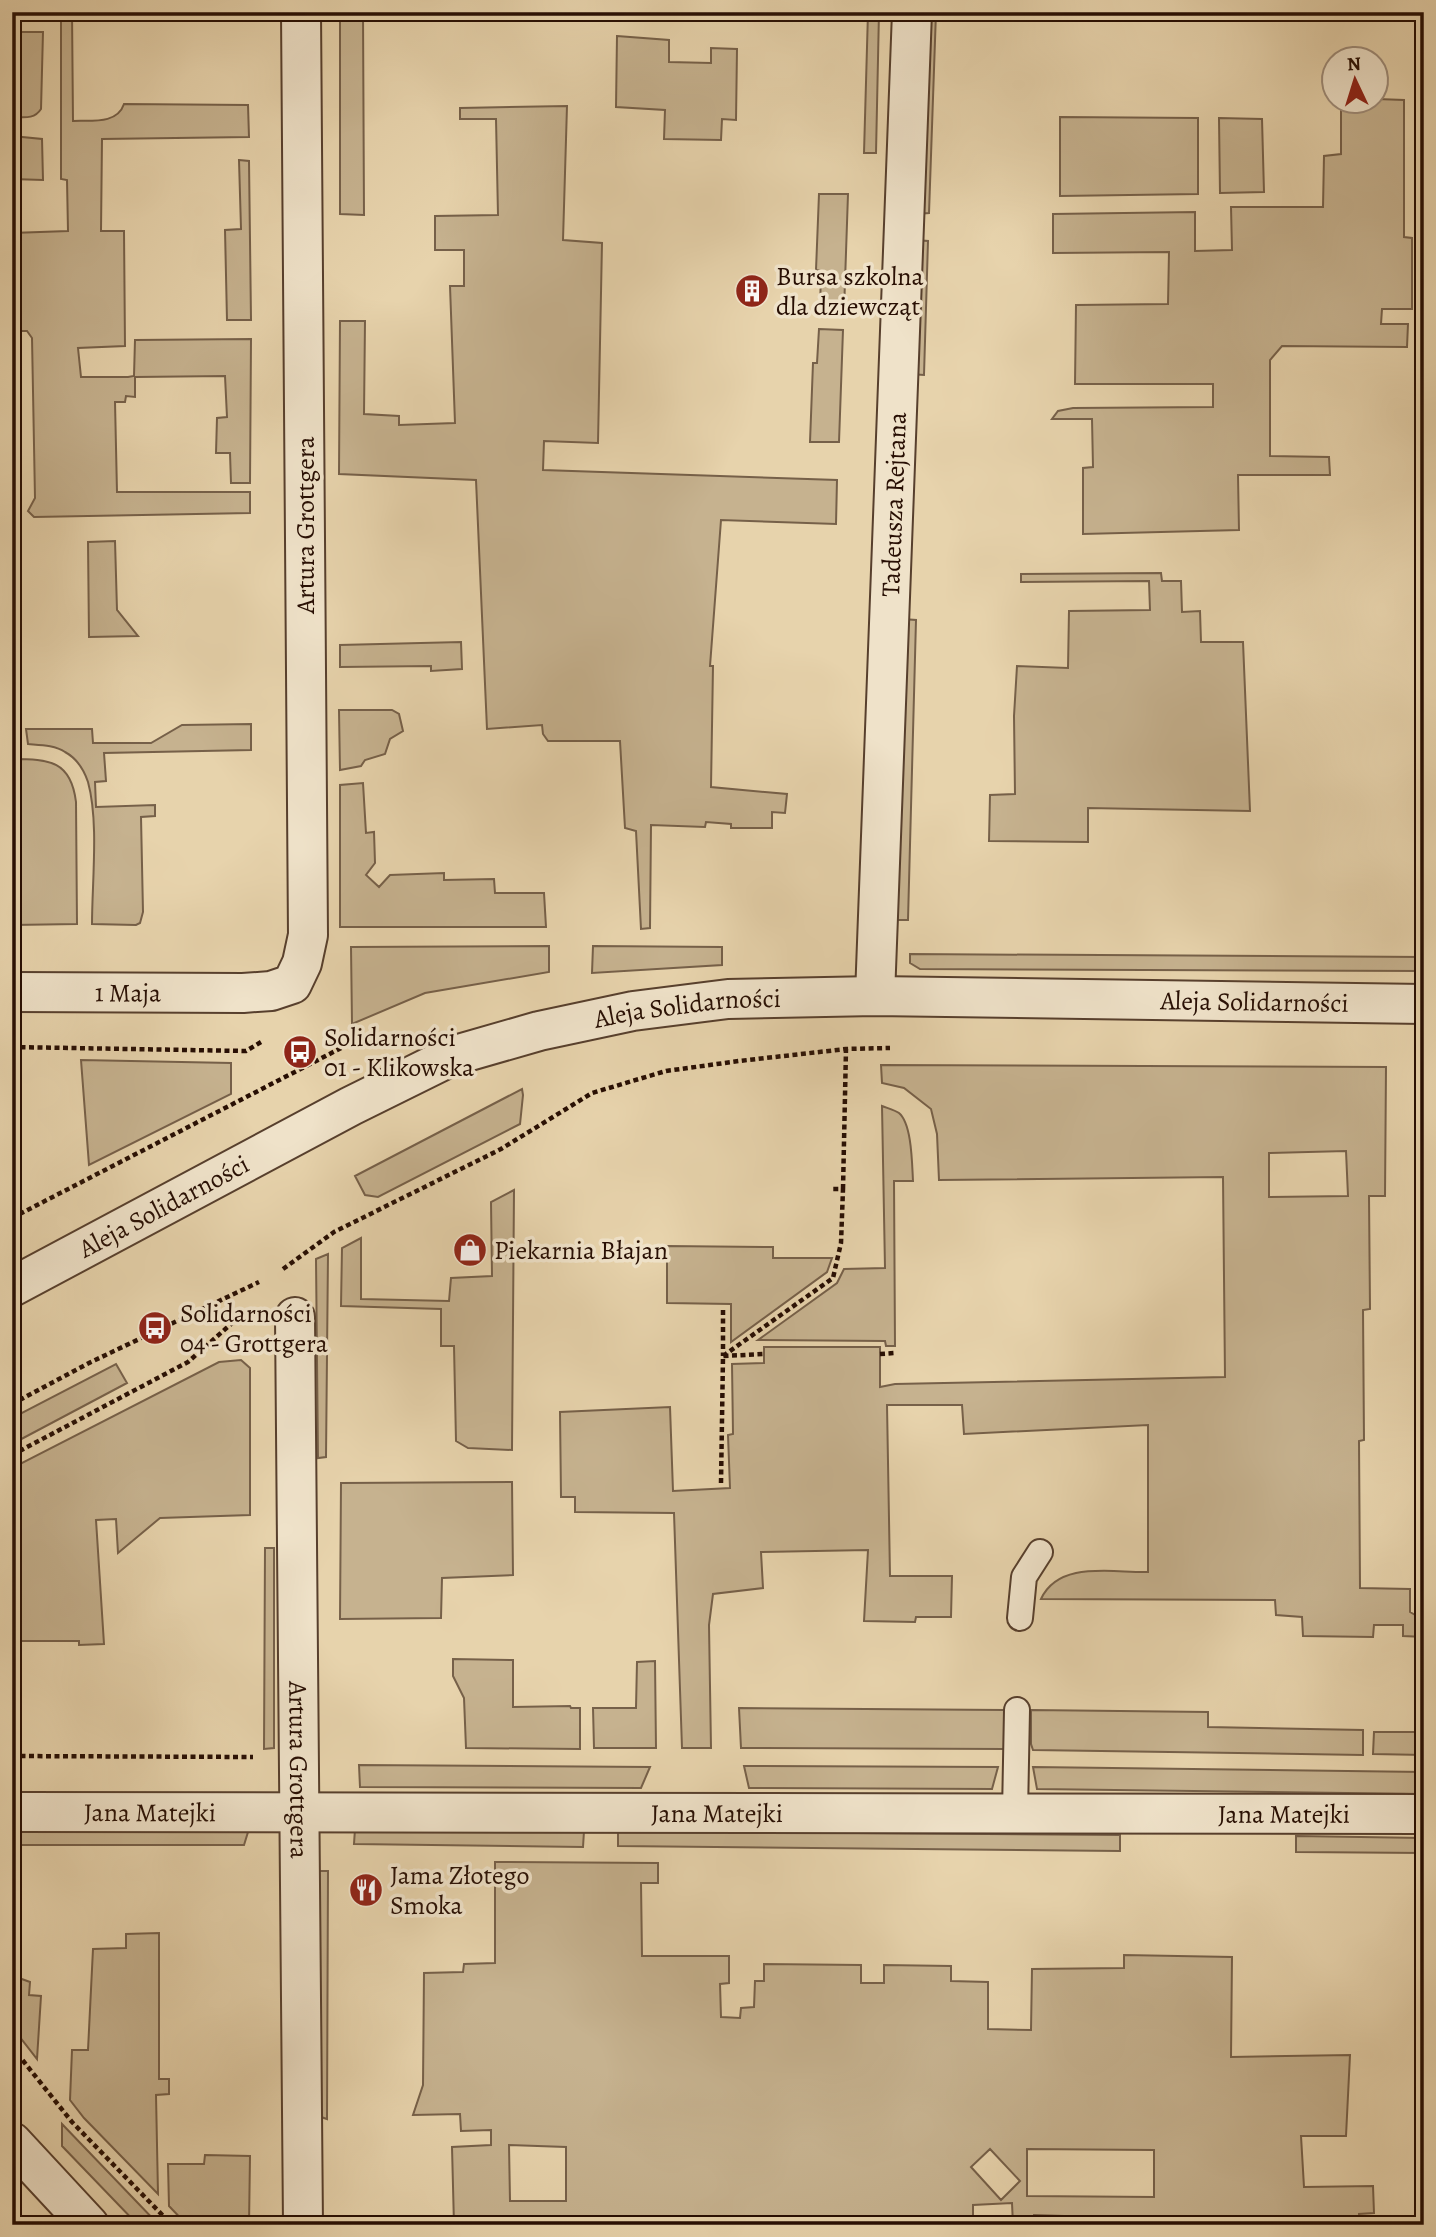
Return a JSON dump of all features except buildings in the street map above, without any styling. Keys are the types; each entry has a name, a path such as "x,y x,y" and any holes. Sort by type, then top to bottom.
{"street":[{"name":"Artura Grottgera","path":"243,993 271,991 292,984 302,963 308,935 301,12"},
{"name":"Tadeusza Rejtana","path":"874,996 912,12"},
{"name":"1 Maja","path":"12,992 243,993"},
{"name":"Aleja Solidarności","path":"12,1287 351,1106 452,1056 539,1031 633,1011 728,999 874,996 1424,1004"},
{"name":"Artura Grottgera","path":"295,1317 303,2225"},
{"name":"Jana Matejki","path":"12,1812 1424,1814"},
{"path":"12,2142 89,2225"}],"lane":[{"path":"1020,1618 1024,1577 1040,1552"},
{"path":"1014,1813 1017,1710"}],"path":[{"path":"12,1218 345,1046"},
{"path":"278,1272 334,1232 501,1149 592,1093 666,1071 739,1060 846,1049 896,1048"},
{"path":"723,1356 833,1278 841,1243 846,1049"},
{"path":"832,1189 843,1189"},
{"path":"12,1404 91,1362 268,1278 262,1290"},
{"path":"12,1455 188,1362 256,1301"},
{"path":"721,1483 723,1310"},
{"path":"880,1354 895,1353"},
{"path":"723,1356 764,1354"},
{"path":"12,1756 253,1757 254,1744"},
{"path":"12,2047 72,2122 172,2225"}],"shaded area":[{"path":"61,12 72,12 73,121 109,118 120,111 124,104 248,105 249,137 102,139 101,231 124,231 125,346 78,348 81,377 128,377 134,376 135,340 251,339 250,483 231,483 230,453 216,453 217,418 227,417 225,376 135,377 135,397 126,396 125,402 115,402 117,492 250,492 250,513 34,517 28,511 35,498 32,338 27,331 12,331 12,233 68,231 67,180 61,179"},
{"path":"340,12 363,12 364,215 340,214"},
{"path":"868,12 879,12 876,153 864,153"},
{"path":"923,12 936,12 929,213 917,214"},
{"path":"12,32 43,32 41,109 32,116 12,117"},
{"path":"617,36 669,40 669,62 711,63 711,48 737,49 736,120 722,119 721,140 664,139 665,110 616,107"},
{"path":"1390,99 1404,100 1404,237 1412,238 1412,309 1382,309 1381,324 1408,324 1407,347 1282,346 1270,360 1270,456 1329,457 1330,475 1238,475 1239,530 1083,534 1083,468 1093,467 1092,419 1052,419 1058,411 1073,408 1213,407 1213,384 1075,384 1076,305 1168,304 1169,252 1053,253 1053,214 1195,212 1195,251 1232,250 1231,207 1323,207 1324,156 1341,154 1341,116 1390,116"},
{"path":"567,106 563,240 602,243 598,443 544,441 543,470 837,480 836,524 721,520 710,666 713,666 711,787 787,794 785,813 772,812 772,828 731,828 731,824 706,822 705,827 651,825 650,928 641,929 636,831 625,828 620,741 548,741 543,734 542,725 487,729 476,480 339,474 340,321 365,321 364,414 399,416 399,425 455,423 450,286 464,286 464,250 435,250 435,216 498,215 496,119 460,119 460,108"},
{"path":"1060,117 1198,118 1198,194 1060,196"},
{"path":"1219,118 1262,119 1264,192 1220,193"},
{"path":"12,136 42,139 43,180 12,179"},
{"path":"239,160 249,161 251,320 227,320 225,230 241,229"},
{"path":"819,194 848,194 844,311 820,310 821,271 816,270"},
{"path":"915,240 928,241 924,375 909,374"},
{"path":"819,329 843,330 839,442 810,442 813,363 817,363"},
{"path":"12,348 18,356 21,488 18,501 12,509"},
{"path":"115,541 117,610 138,636 89,637 88,542"},
{"path":"1161,573 1162,581 1181,581 1182,612 1200,611 1201,642 1243,642 1250,811 1088,808 1088,842 989,841 990,795 1015,794 1014,716 1017,666 1068,668 1069,611 1150,610 1149,581 1021,582 1021,574"},
{"path":"902,619 916,620 908,920 894,920"},
{"path":"461,642 462,669 431,671 431,666 340,667 340,645"},
{"path":"339,710 392,710 399,714 403,731 390,739 385,754 365,760 361,766 340,770"},
{"path":"251,724 251,750 104,753 106,781 95,782 96,807 155,805 155,816 141,817 143,912 140,923 92,924 94,833 88,782 79,765 69,755 52,747 28,744 26,729 92,729 93,743 151,743 182,725"},
{"path":"12,759 37,760 56,765 64,770 73,788 76,802 77,924 12,925"},
{"path":"363,783 366,833 374,832 375,863 366,875 379,887 390,875 444,873 444,880 494,879 495,893 544,893 546,927 340,927 340,785"},
{"path":"549,946 549,972 425,993 352,1024 351,947"},
{"path":"593,946 722,947 722,965 592,973"},
{"path":"910,954 1424,957 1424,971 920,969 910,963"},
{"path":"81,1060 231,1063 231,1094 89,1165"},
{"path":"881,1065 1386,1067 1385,1196 1369,1196 1370,1309 1363,1310 1364,1440 1359,1441 1360,1588 1410,1589 1410,1612 1424,1620 1424,1637 1403,1636 1403,1625 1374,1625 1373,1637 1303,1636 1302,1617 1276,1615 1275,1600 1041,1599 1049,1587 1060,1578 1074,1574 1088,1571 1148,1572 1148,1425 964,1434 962,1405 887,1405 890,1576 952,1576 951,1617 916,1617 915,1622 864,1621 868,1550 761,1552 763,1588 713,1594 709,1625 711,1748 682,1748 674,1513 575,1512 575,1497 561,1497 560,1412 670,1407 673,1491 730,1488 728,1435 733,1434 732,1364 764,1363 764,1347 880,1347 880,1387 895,1384 1225,1377 1223,1177 939,1180 937,1134 931,1109 904,1088 882,1083","holes":["1346,1151 1348,1196 1269,1197 1269,1153"]},
{"path":"522,1089 520,1124 378,1197 365,1195 355,1176"},
{"path":"882,1106 897,1112 907,1126 913,1181 894,1181 895,1346 886,1346 885,1341 758,1340 837,1283 844,1269 885,1268"},
{"path":"514,1190 512,1450 468,1448 456,1441 454,1346 441,1346 441,1309 341,1306 342,1248 361,1238 361,1299 449,1301 451,1278 492,1276 491,1202"},
{"path":"667,1246 773,1247 773,1258 832,1258 827,1272 731,1342 731,1304 667,1303"},
{"path":"328,1254 326,1457 318,1458 316,1259"},
{"path":"241,1360 250,1368 250,1515 160,1518 118,1553 116,1519 96,1520 104,1644 79,1645 79,1641 12,1641 12,1468 219,1362"},
{"path":"116,1364 127,1383 12,1444 12,1418"},
{"path":"512,1482 513,1575 442,1578 441,1618 340,1619 341,1483"},
{"path":"265,1548 274,1548 274,1748 264,1749"},
{"path":"453,1659 513,1660 513,1707 580,1708 580,1749 466,1748 464,1698 453,1676"},
{"path":"655,1661 656,1748 594,1748 593,1708 636,1708 637,1662"},
{"path":"739,1708 1004,1710 1004,1749 741,1748"},
{"path":"1031,1710 1208,1712 1208,1727 1363,1730 1363,1755 1033,1750"},
{"path":"1374,1732 1424,1732 1424,1755 1373,1754"},
{"path":"359,1765 650,1767 641,1788 360,1787"},
{"path":"744,1766 998,1767 992,1789 749,1788"},
{"path":"1033,1767 1424,1772 1424,1794 1037,1789"},
{"path":"12,1829 248,1832 244,1845 12,1845"},
{"path":"355,1829 584,1831 583,1847 354,1844"},
{"path":"618,1831 1120,1835 1120,1851 618,1846"},
{"path":"1296,1836 1424,1838 1424,1853 1296,1852"},
{"path":"495,1862 658,1863 658,1883 641,1883 642,1956 729,1956 729,1983 720,1984 721,2017 740,2018 741,2008 754,2007 755,1981 764,1981 764,1964 861,1965 861,1983 884,1983 884,1965 951,1966 951,1981 988,1982 988,2029 1031,2030 1032,1969 1124,1968 1124,1955 1232,1957 1231,2057 1350,2055 1346,2136 1301,2136 1304,2187 1373,2186 1374,2213 1359,2214 1359,2225 1127,2225 1126,2218 1034,2215 1033,2225 1013,2225 1012,2203 973,2205 973,2225 829,2225 828,2220 785,2222 785,2225 454,2225 452,2147 491,2145 491,2130 461,2131 460,2114 413,2115 423,2085 424,1973 463,1972 464,1964 495,1963","holes":["509,2145 566,2147 566,2201 510,2201","990,2149 1020,2181 1001,2200 971,2167","1027,2149 1154,2150 1154,2197 1027,2196"]},
{"path":"317,1871 328,1871 327,2119 318,2116"},
{"path":"159,1933 159,2079 169,2079 169,2094 156,2095 158,2194 70,2100 72,2050 88,2050 93,1949 126,1948 126,1934"},
{"path":"12,1965 20,1966 19,1978 30,1982 29,1995 41,1996 37,2059 12,2027"},
{"path":"62,2124 159,2225 138,2225 62,2146"},
{"path":"205,2155 250,2156 249,2225 187,2225 169,2206 168,2164 204,2164"}],"place":[{"name":"Bursa szkolna dla dziewcząt","path":"752,291"},
{"name":"Solidarności 01 - Klikowska","path":"300,1052"},
{"name":"Piekarnia Błajan","path":"470,1250"},
{"name":"Solidarności 04 - Grottgera","path":"155,1328"},
{"name":"Jama Złotego Smoka","path":"366,1890"}]}
